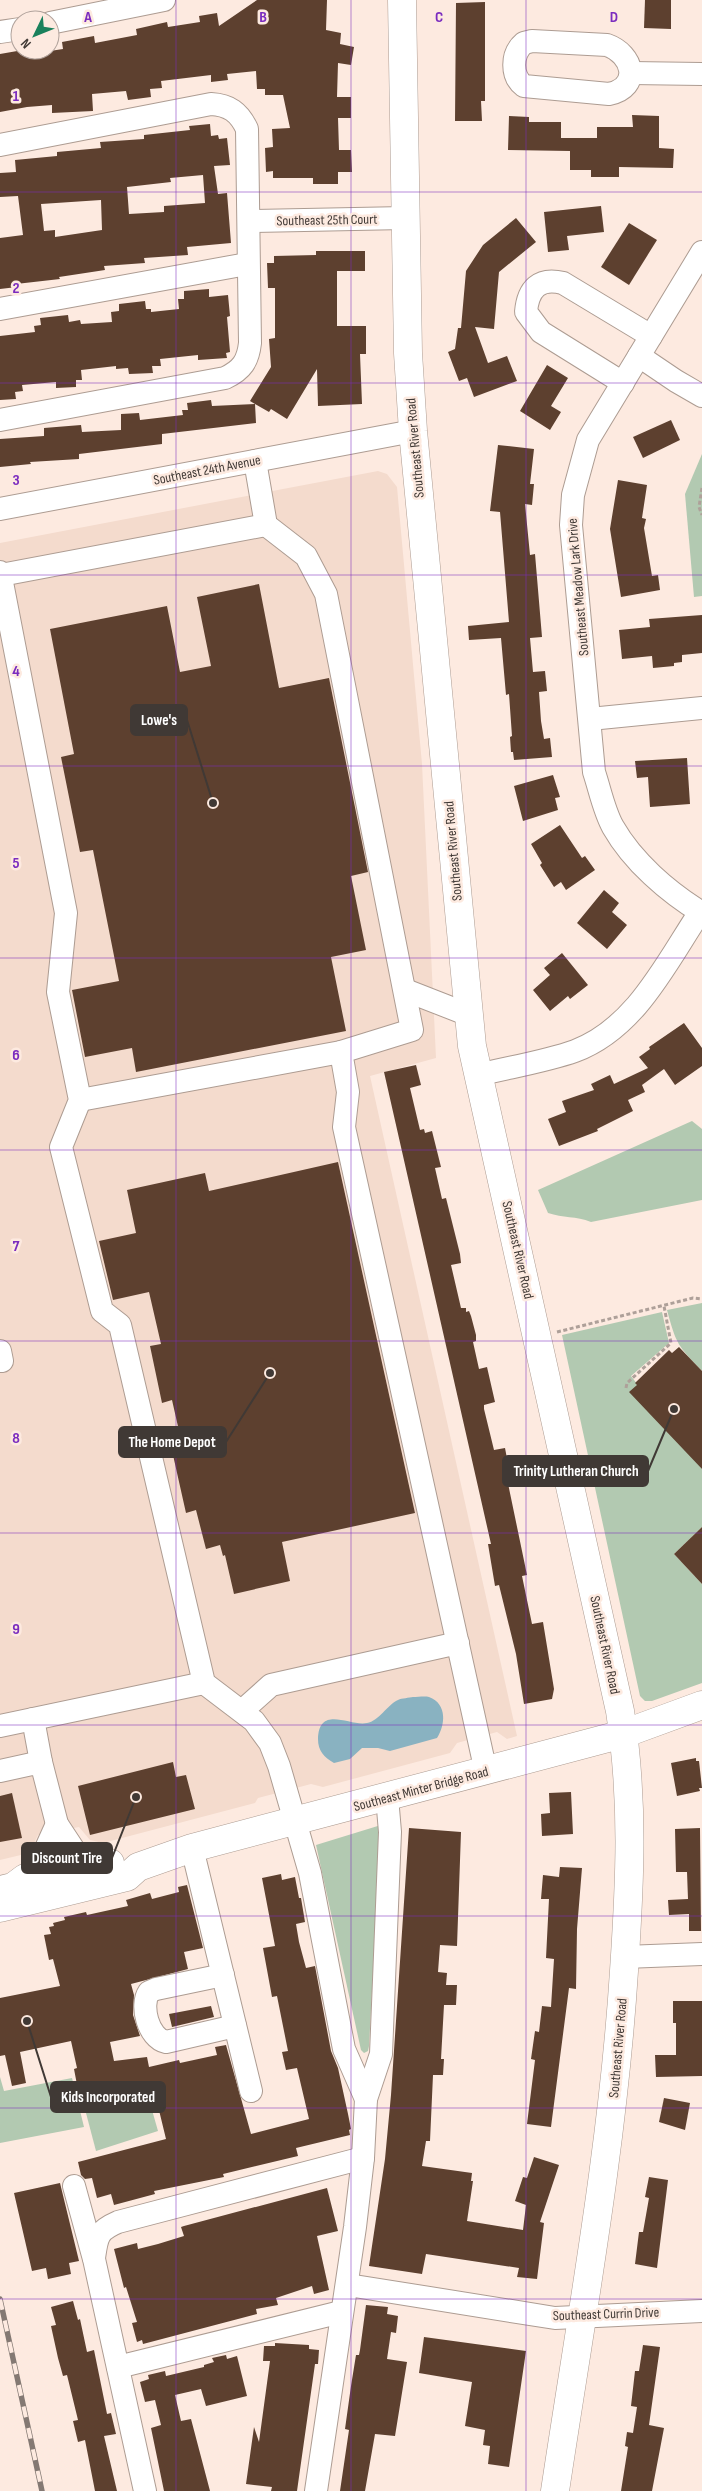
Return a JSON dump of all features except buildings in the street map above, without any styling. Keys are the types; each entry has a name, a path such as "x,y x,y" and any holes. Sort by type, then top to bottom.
{"main road":[{"name":"Southeast River Road","path":"402,0 408,353 413,431 469,1015 478,1075 623,1734 631,1834 620,2041 610,2124 555,2491"},
{"name":"Southeast Minter Bridge Road","path":"0,1908 127,1877 138,1868 192,1848 486,1772 623,1734 702,1705"},
{"path":"0,1890 13,1887 19,1876 120,1862 138,1868"}],"street":[{"path":"60,21 164,0"},
{"path":"532,41 607,45 623,54 629,63 631,73 624,86 618,92 609,94 532,89 518,82 514,74 515,54 524,43 532,41"},
{"path":"631,73 702,74"},
{"path":"0,145 210,104 223,105 242,117 247,129 249,221 247,264 248,358 235,373 225,378 0,420"},
{"name":"Southeast 25th Court","path":"249,221 405,218"},
{"name":"Southeast Meadow Lark Drive","path":"701,912 680,898 633,857 612,826 594,772 571,525 573,495 588,440 702,252"},
{"path":"0,309 247,264"},
{"path":"623,383 541,332 526,312 531,292 539,284 550,280 563,283 651,336"},
{"path":"639,356 702,396"},
{"name":"Southeast 24th Avenue","path":"0,510 413,431"},
{"path":"80,1100 341,1052 412,1030 326,594 306,556 266,524 255,461"},
{"path":"266,524 0,573 66,913 58,992 80,1100 61,1146 102,1311 120,1325 204,1683 254,1721 270,1743 280,1766 310,1873 344,2049 366,2098"},
{"path":"590,719 702,708"},
{"path":"478,1075 574,1052 595,1042 634,1009 701,912"},
{"path":"404,990 469,1015"},
{"path":"341,1052 348,1092 344,1127 486,1772"},
{"path":"0,1351 2,1361 0,1361"},
{"path":"242,1711 270,1685 458,1643"},
{"path":"0,1726 204,1683"},
{"path":"33,1719 41,1762 57,1824 86,1868"},
{"path":"0,1771 41,1762"},
{"path":"316,2491 342,2312 348,2285 363,2158 366,2098 381,2054 390,1832 387,1797"},
{"path":"19,1876 57,1824"},
{"path":"192,1848 251,2091"},
{"path":"625,1958 702,1954"},
{"path":"223,1976 149,1992 145,2001 150,2028 157,2038 166,2042 236,2026"},
{"path":"94,2259 100,2234 106,2227 118,2222 363,2158"},
{"path":"74,2186 94,2259 145,2491"},
{"name":"Southeast Currin Drive","path":"348,2285 555,2318 702,2311"},
{"path":"118,2367 342,2312"}],"path":[{"path":"702,488 699,507 702,516"},
{"path":"555,1332 702,1298"},
{"path":"626,1388 627,1383 671,1343 664,1306"}],"shaded area":[{"path":"378,471 387,474 397,487 422,764 436,1058 370,1076 517,1736 507,1739 497,1732 457,1743 450,1753 323,1787 311,1784 258,1798 255,1803 103,1843 90,1840 79,1827 38,1835 25,1854 0,1860 0,543"}],"green space":[{"path":"702,454 702,596 694,597 685,494"},
{"path":"692,1121 702,1129 702,1200 591,1222 548,1213 538,1190"},
{"path":"702,1303 702,1371 679,1344 667,1310"},
{"path":"662,1312 669,1343 631,1376 702,1469 702,1527 674,1554 702,1584 702,1683 652,1701 645,1701 640,1696 562,1335"},
{"path":"381,1825 369,2046 368,2051 364,2053 361,2050 316,1845"},
{"path":"0,2077 4,2091 72,2078 84,2127 0,2143"},
{"path":"148,2096 158,2131 96,2151 86,2113"}],"water":[{"path":"413,1697 429,1697 435,1700 442,1710 442,1728 437,1738 390,1751 378,1748 362,1748 350,1759 334,1763 320,1750 318,1739 320,1728 324,1722 337,1719 360,1723 371,1722 398,1700"}],"railway":[{"path":"0,2299 42,2491"}],"place":[{"name":"Lowe's","path":"213,803"},
{"name":"The Home Depot","path":"270,1373"},
{"name":"Trinity Lutheran Church","path":"674,1409"},
{"name":"Discount Tire","path":"136,1797"},
{"name":"Kids Incorporated","path":"27,2021"}]}
